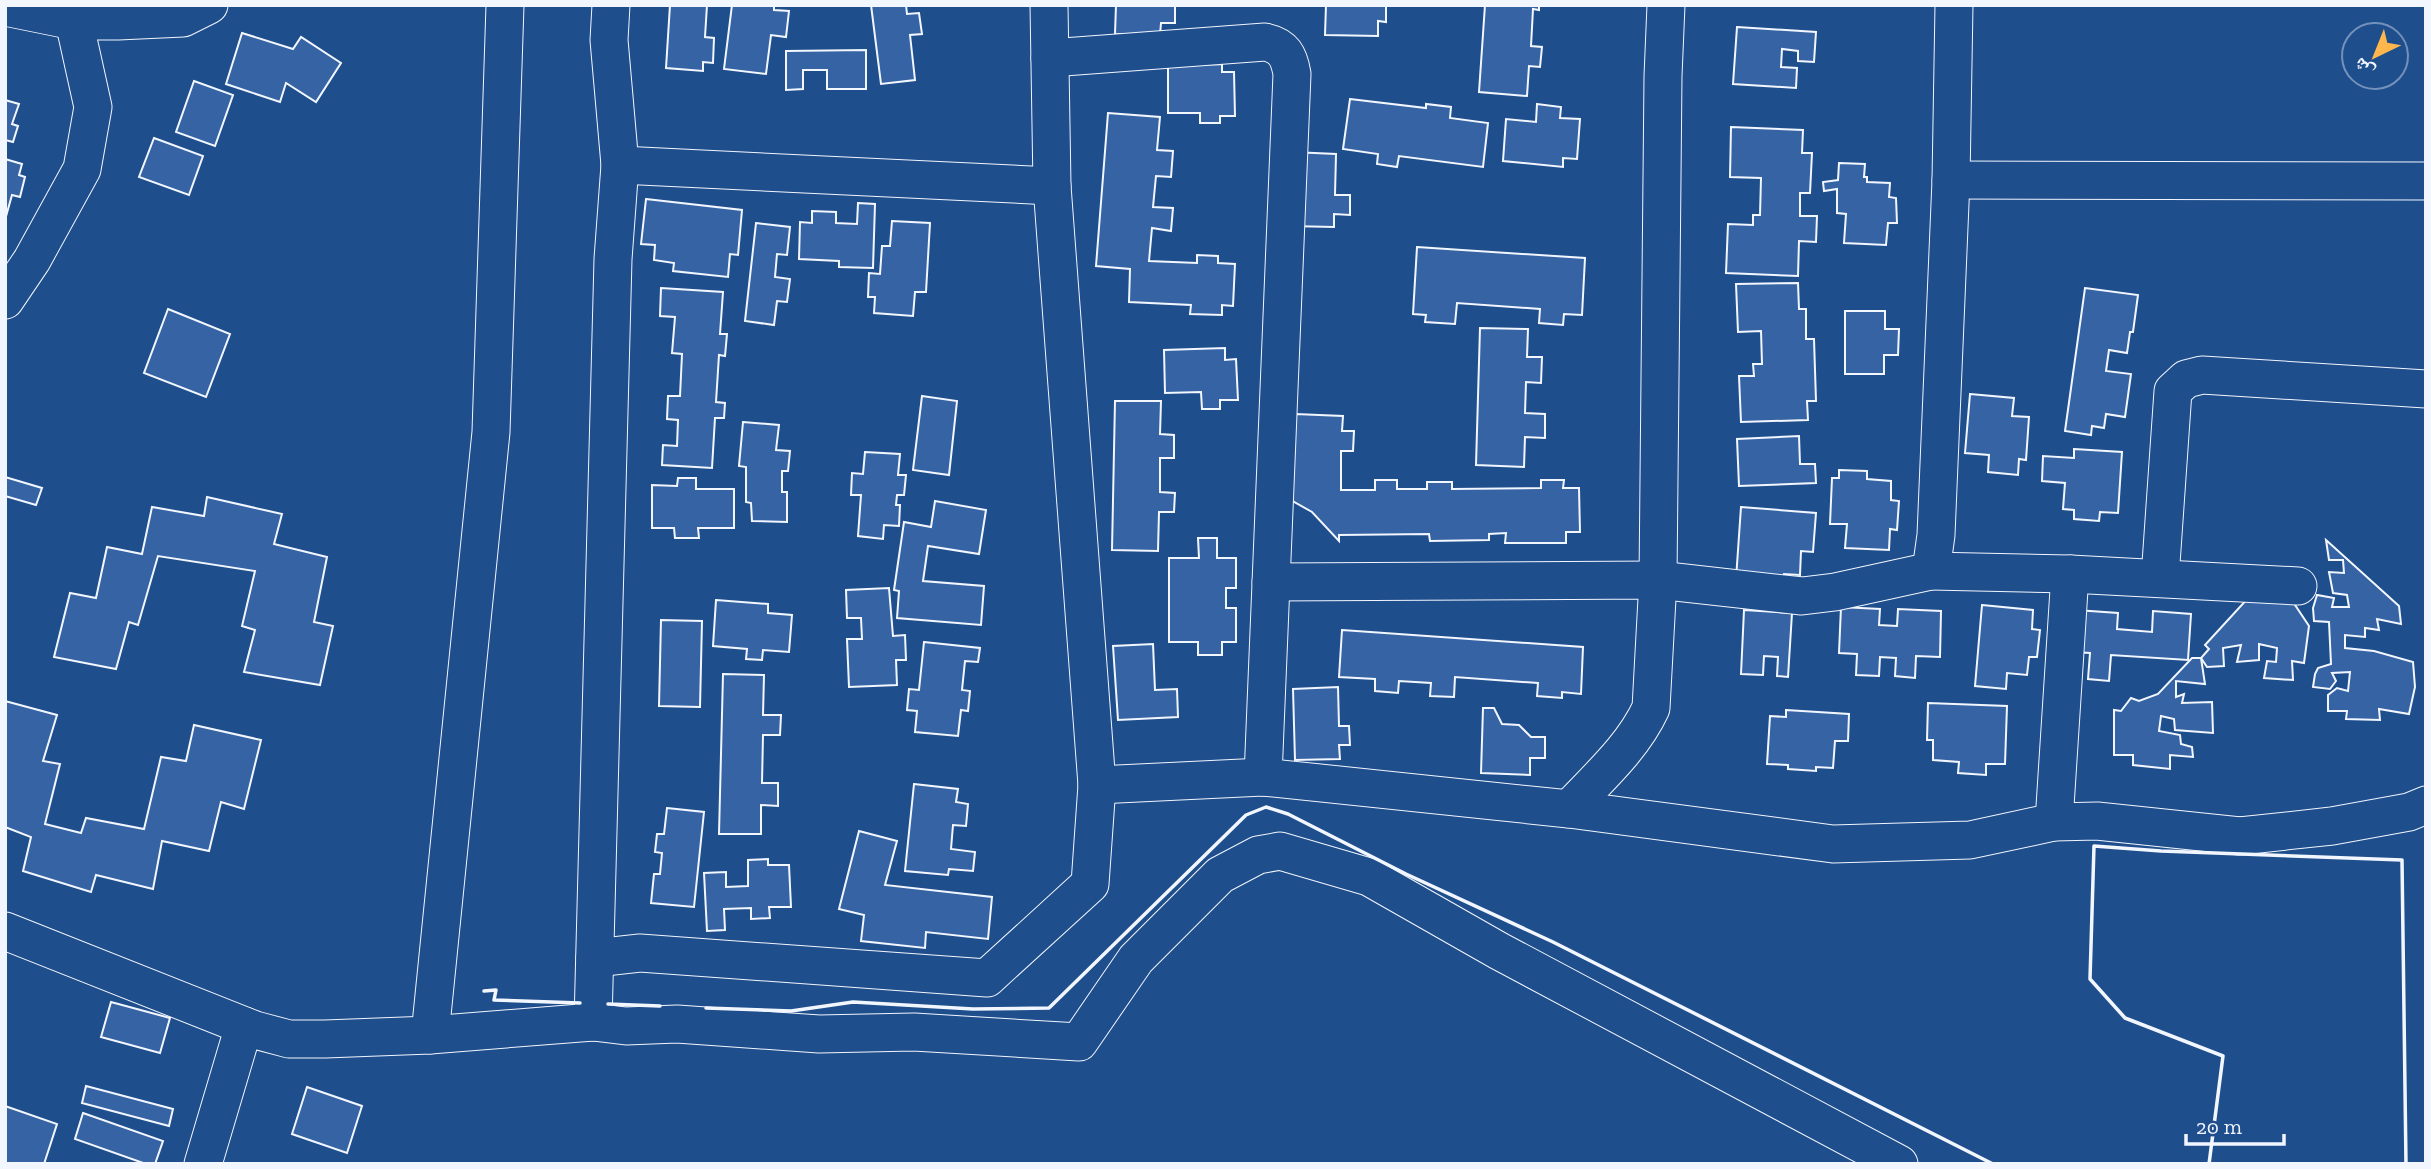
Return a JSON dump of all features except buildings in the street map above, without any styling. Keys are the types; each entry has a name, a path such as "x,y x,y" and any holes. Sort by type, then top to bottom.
{"street":[{"path":"5,7 183,18 209,5"},
{"path":"430,1035 491,432 505,5"},
{"path":"595,958 640,953 987,978 1090,884 1097,785 1052,186 1049,5"},
{"path":"1569,808 1628,746 1643,726 1651,708 1658,580 1666,5"},
{"path":"1931,571 1936,535 1951,180 1954,5"},
{"path":"593,1022 613,259 620,165 608,7"},
{"path":"5,300 15,265 82,169 93,107 74,13"},
{"path":"1050,58 1265,42 1277,45 1290,57 1292,74 1264,777"},
{"path":"620,165 1052,186"},
{"path":"1951,180 2426,181"},
{"path":"2160,578 2173,391 2186,379 2202,375 2426,389"},
{"path":"1271,582 1658,580 1802,596 1835,592 1931,571 2070,574 2298,586"},
{"path":"2053,822 2070,574"},
{"path":"1097,785 1264,777 1569,808 1833,844 1970,840 2053,822 2097,821 2240,836 2332,826 2409,812 2426,805"},
{"path":"5,931 244,1026 289,1039 430,1035 593,1022 626,1026 677,1024 819,1034 927,1033 1079,1042 1136,959 1220,875 1258,855 1280,851 1369,877 1499,951 1899,1164"},
{"path":"204,1164 244,1026"}],"wall":[{"path":"706,1008 791,1011 853,1002 973,1009 1049,1008 1246,815 1266,807 1288,814 1406,874 1553,942 1993,1164"},
{"path":"2209,1164 2223,1056 2125,1018 2090,979 2094,846 2402,860 2406,1164"},
{"path":"484,991 496,990 494,1000 580,1003"},
{"path":"608,1004 660,1006"}]}
